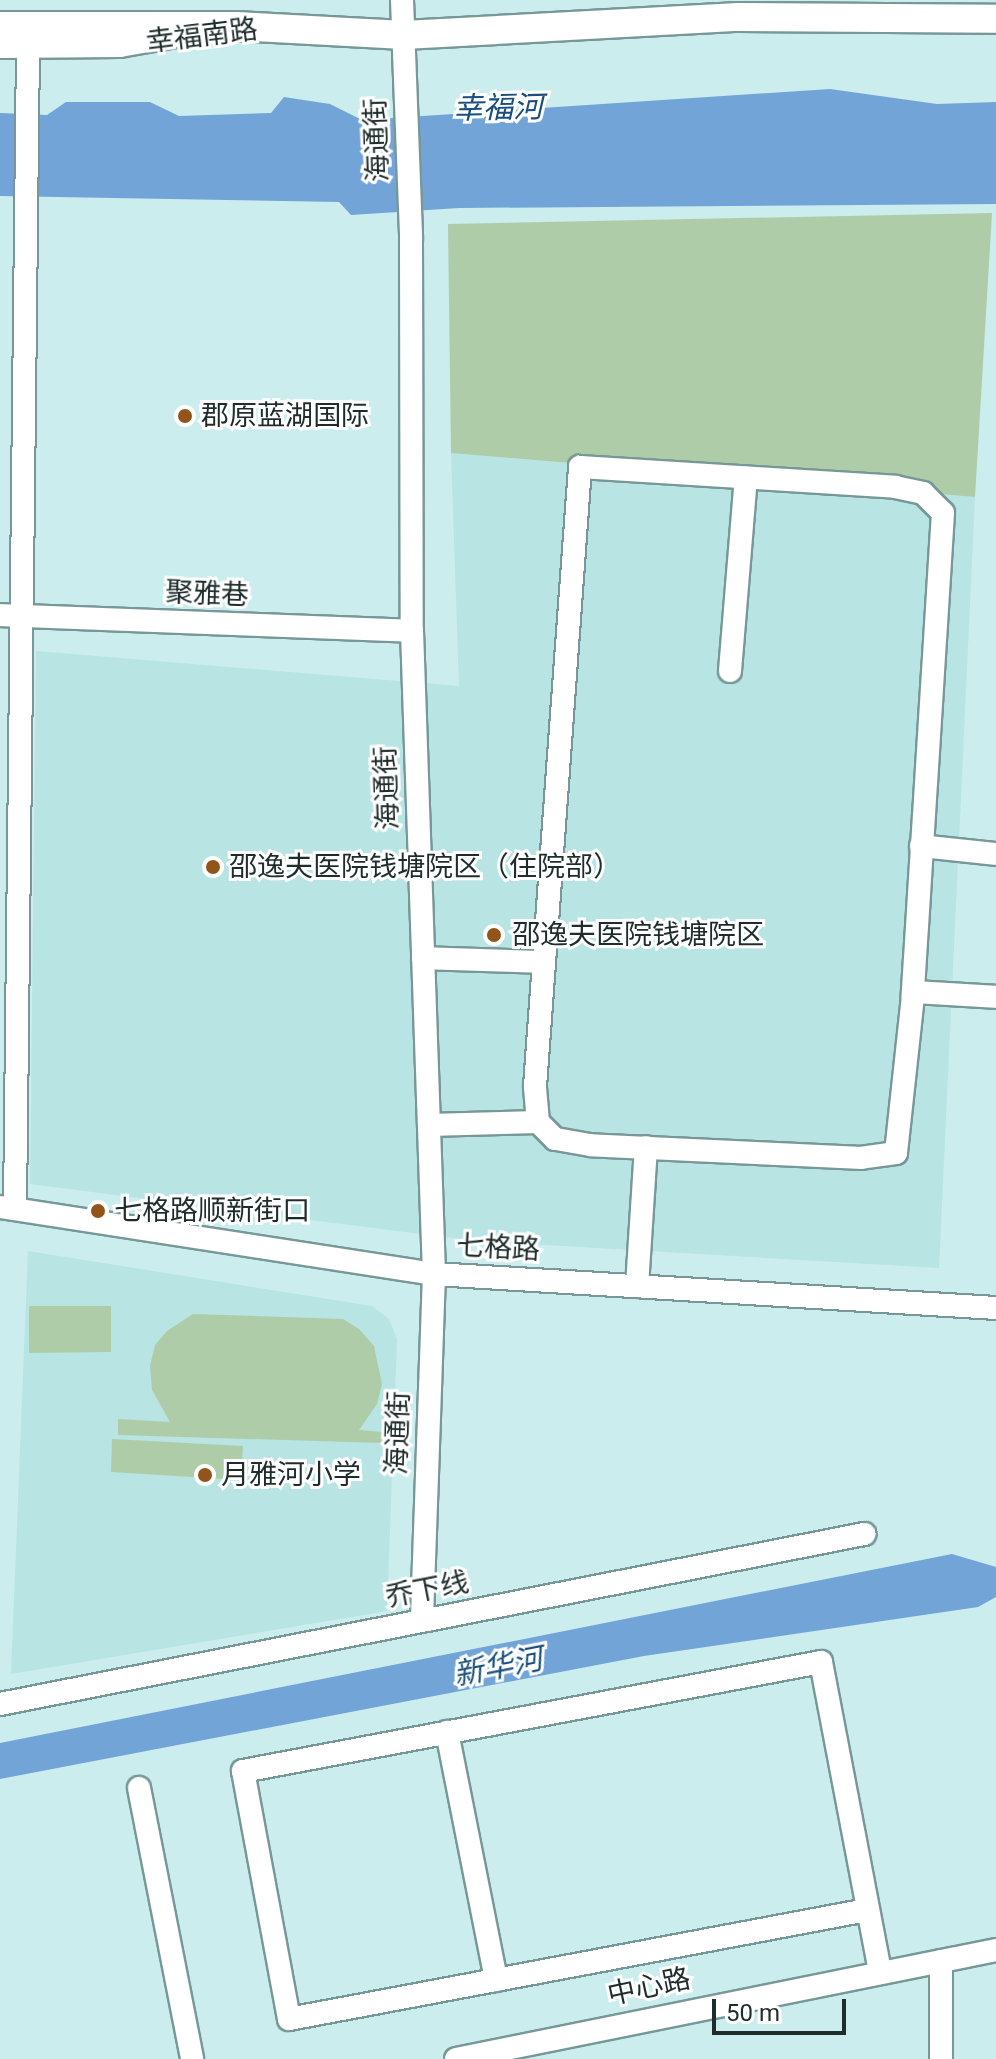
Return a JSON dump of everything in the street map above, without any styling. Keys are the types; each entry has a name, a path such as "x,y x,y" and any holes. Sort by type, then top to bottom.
{"main road":[{"name":"幸福南路","path":"236,26 404,35 739,17 996,19"},
{"path":"0,26 236,26"}],"street":[{"name":"海通街","path":"402,0 411,239 412,631 434,1274 422,1621"},
{"name":"幸福南路","path":"0,47 120,46 236,26"},
{"path":"8,1208 10,616 26,199 28,47"},
{"path":"429,1125 538,1122 555,1139 646,1147 862,1158 896,1153 913,992 943,513 923,493 895,487 580,467 544,962 538,1122"},
{"path":"730,671 746,478"},
{"name":"聚雅巷","path":"10,616 412,631"},
{"path":"921,846 996,854"},
{"path":"423,958 544,962"},
{"path":"913,992 996,997"},
{"path":"637,1286 646,1147"},
{"name":"七格路","path":"8,1208 434,1274 996,1308"},
{"name":"乔下线","path":"0,1704 864,1534"},
{"path":"867,1910 289,2019 243,1771 821,1662 880,1972"},
{"path":"447,1732 496,1980"},
{"path":"139,1788 192,2059"},
{"name":"中心路","path":"456,2059 996,1950"},
{"path":"938,2058 941,1961"}],"shaded area":[{"name":"邵逸夫医院钱塘院区","path":"451,453 975,497 939,1268 476,1241 30,1184 36,651 459,686"},
{"name":"月雅河小学","path":"28,1251 372,1306 389,1319 397,1339 387,1611 11,1674"}],"green space":[{"path":"992,213 975,497 451,453 448,224"},
{"path":"29,1306 111,1306 111,1352 29,1353"},
{"path":"193,1314 343,1319 359,1329 374,1346 382,1384 377,1404 359,1430 382,1432 382,1443 118,1435 118,1419 170,1422 152,1390 150,1366 155,1345 167,1331"},
{"path":"112,1439 243,1446 241,1480 111,1472"}],"water":[{"path":"830,89 937,104 996,102 996,204 459,208 351,215 339,202 0,196 0,113 47,115 66,102 150,102 179,116 271,113 284,97 330,104 362,120"},
{"name":"新华河","path":"952,1554 996,1567 996,1597 978,1607 644,1656 0,1779 0,1743"}],"place":[{"name":"郡原蓝湖国际","path":"185,416"},
{"name":"邵逸夫医院钱塘院区（住院部）","path":"213,867"},
{"name":"邵逸夫医院钱塘院区","path":"494,935"},
{"name":"七格路顺新街口","path":"98,1211"},
{"name":"月雅河小学","path":"205,1475"}],"water label":[{"name":"幸福河","path":"498,108"}]}
